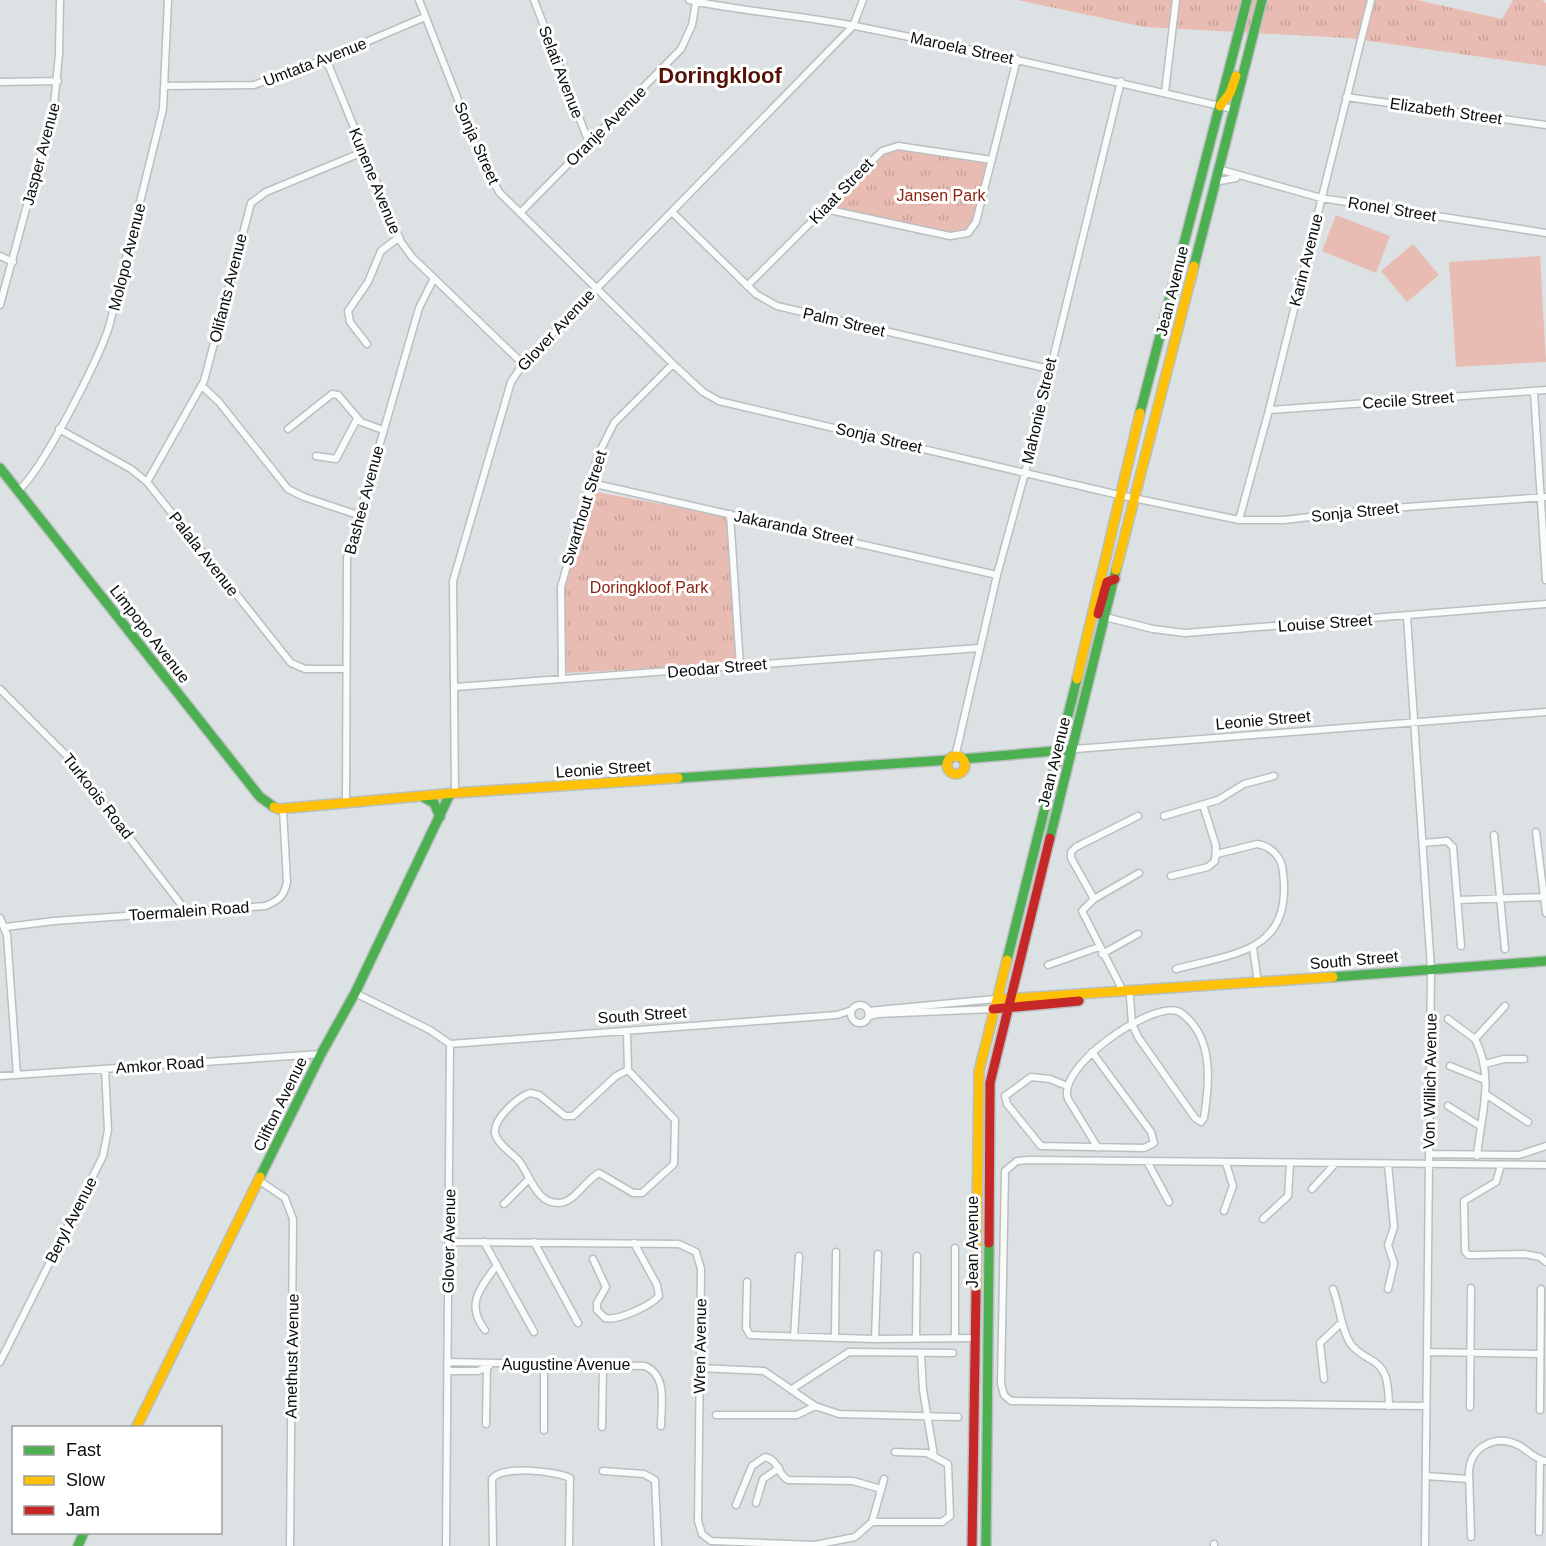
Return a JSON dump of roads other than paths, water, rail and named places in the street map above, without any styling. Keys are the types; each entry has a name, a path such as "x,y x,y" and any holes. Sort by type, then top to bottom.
{"main road":[{"name":"Jean Avenue","path":"972,1546 977,1083 994,1004 1061,750 1119,495 1247,0"},
{"name":"Jean Avenue","path":"984,1545 990,1083 1075,749 1134,499 1262,0"},
{"path":"1219,106 1230,93 1241,63 1249,50"},
{"path":"1171,294 1178,287 1190,244 1200,240"},
{"name":"Limpopo Avenue","path":"0,468 260,797 271,806 283,810"},
{"path":"1088,632 1096,622 1107,582 1115,579"},
{"name":"Leonie Street","path":"283,810 453,794 955,761 1075,749"},
{"name":"Leonie Street","path":"963,771 983,758"},
{"path":"955,761 963,771 957,774 955,761"},
{"name":"Clifton Avenue","path":"136,1426 453,794"},
{"path":"423,797 434,804 440,817"},
{"name":"South Street","path":"994,1004 1546,961"},
{"path":"976,1161 988,1161"}],"street":[{"name":"Jasper Avenue","path":"0,304 54,105 60,0"},
{"name":"Molopo Avenue","path":"18,491 28,480 59,429 100,350 109,327 158,135 165,86 168,0"},
{"name":"Sonja Street","path":"418,0 489,175 499,192 673,364 704,392 719,401 1134,499 1239,520 1284,520 1378,509 1543,497"},
{"name":"Selati Avenue","path":"534,0 589,143"},
{"name":"Glover Avenue","path":"453,794 455,687 453,590 455,571 511,382 523,364 596,288 853,26 863,0"},
{"name":"Karin Avenue","path":"1239,520 1269,410 1371,0"},
{"name":"Oranje Avenue","path":"520,213 681,49 692,25 692,1"},
{"name":"Maroela Street","path":"692,1 853,26 1121,81 1233,109"},
{"path":"1165,92 1176,4"},
{"name":"Umtata Avenue","path":"165,86 254,85 326,59 425,17"},
{"name":"Kunene Avenue","path":"326,59 398,238 412,257 523,364"},
{"path":"825,209 950,236 966,234 974,226 1017,59"},
{"path":"0,82 57,81"},
{"name":"Mahonie Street","path":"955,761 957,740 979,648 1025,473 1048,369 1121,81"},
{"name":"Elizabeth Street","path":"1346,97 1546,125"},
{"name":"Kiaat Street","path":"747,286 870,161 890,147 898,146 992,160"},
{"name":"Olifants Avenue","path":"147,482 202,386 251,203 266,192 363,152"},
{"name":"Ronel Street","path":"1218,169 1321,198 1546,232"},
{"name":"Ronel Street","path":"1214,183 1240,177"},
{"name":"Palm Street","path":"672,212 765,301 777,306 1048,369"},
{"path":"367,344 348,318 348,311 368,282 381,251 398,238"},
{"path":"0,255 13,262"},
{"name":"Bashee Avenue","path":"346,803 346,566 358,515 418,308 434,278"},
{"name":"Swarthout Street","path":"562,679 561,587 598,455 614,423 673,364"},
{"path":"202,386 219,402 288,489 304,497 358,515"},
{"name":"Cecile Street","path":"1269,410 1546,390"},
{"path":"1534,392 1543,497 1546,580"},
{"path":"288,429 332,394 338,395 357,419 367,425 383,429"},
{"path":"316,456 336,459 357,419"},
{"name":"Palala Avenue","path":"59,429 131,469 147,482 286,659 305,669 346,669"},
{"name":"Jakaranda Street","path":"591,483 997,575"},
{"path":"730,514 740,666"},
{"name":"Louise Street","path":"1105,617 1153,629 1185,633 1407,617 1546,604"},
{"name":"Von Willich Avenue","path":"1407,617 1431,969 1425,1546"},
{"name":"Deodar Street","path":"455,687 979,648"},
{"name":"Turkoois Road","path":"0,689 66,755 186,911"},
{"name":"Leonie Street","path":"1075,749 1546,712"},
{"path":"1164,816 1218,800 1244,783 1274,776"},
{"path":"1171,876 1208,867 1215,861 1217,854 1203,805"},
{"name":"Toermalein Road","path":"6,927 265,906 282,897 287,882 283,810"},
{"path":"1094,899 1071,858 1071,852 1076,847 1138,816"},
{"path":"1536,832 1546,913"},
{"path":"1494,835 1505,949"},
{"path":"1423,843 1447,841 1452,844 1461,946"},
{"path":"1176,969 1253,948 1276,927 1280,919 1284,890 1282,864 1271,850 1257,844 1217,854"},
{"path":"1098,1148 1070,1103 1067,1086 1092,1052 1132,1024 1175,1010 1185,1016 1198,1030 1206,1045 1206,1103 1202,1122 1195,1118 1132,1024 1127,994 1102,954 1082,915 1083,908 1094,899 1139,873"},
{"path":"1458,900 1500,896 1544,897"},
{"path":"0,918 6,927 17,1075"},
{"path":"1102,954 1138,934"},
{"path":"1048,964 1099,947"},
{"path":"1253,948 1257,983"},
{"path":"355,993 436,1034 450,1044"},
{"name":"South Street","path":"868,1014 994,1004"},
{"path":"858,1005 868,1014 860,1023 853,1020 852,1010 858,1005"},
{"path":"1475,1039 1505,1006"},
{"name":"South Street","path":"450,1044 837,1015 852,1010"},
{"name":"South Street","path":"837,1015 853,1020"},
{"path":"1448,1019 1475,1039 1485,1064 1487,1095 1480,1126 1477,1156"},
{"path":"627,1032 628,1070 675,1120 676,1154 672,1167 648,1189 637,1193 598,1173 566,1201 558,1203 543,1197 528,1180 521,1164 496,1136 496,1125 501,1117 530,1093 543,1098 565,1116 573,1116 616,1076 628,1070"},
{"name":"Glover Avenue","path":"446,1546 450,1044"},
{"path":"1067,1086 1050,1079 1031,1077 1009,1091 1005,1098 1043,1147 1144,1148 1151,1146 1155,1141 1092,1052"},
{"name":"Amkor Road","path":"0,1076 321,1054"},
{"path":"1485,1064 1504,1059 1524,1059"},
{"path":"1450,1066 1485,1080"},
{"name":"Beryl Avenue","path":"0,1362 103,1155 108,1130 105,1069"},
{"path":"1487,1095 1528,1122"},
{"path":"1448,1106 1480,1126"},
{"path":"1429,1154 1519,1155 1546,1146"},
{"path":"1426,1406 1022,1403 1008,1399 1001,1384 1005,1171 1012,1163 1022,1160 1334,1165 1429,1163 1546,1165"},
{"path":"1148,1163 1169,1202"},
{"path":"1224,1211 1233,1186 1226,1163"},
{"path":"1263,1220 1288,1196 1290,1164"},
{"path":"1388,1164 1394,1227 1388,1245 1394,1264 1388,1289"},
{"path":"1312,1189 1334,1165"},
{"path":"1501,1165 1496,1182 1464,1201 1465,1251 1468,1255 1533,1255 1546,1262"},
{"path":"504,1204 528,1180"},
{"name":"Amethust Avenue","path":"260,1181 285,1198 293,1219 290,1546"},
{"name":"Wren Avenue","path":"449,1242 679,1244 692,1248 698,1255 701,1269 698,1507 699,1528 702,1534 711,1541 722,1544 834,1544 855,1537 872,1522"},
{"path":"484,1242 534,1332"},
{"path":"534,1242 578,1323"},
{"path":"593,1259 606,1287 597,1303 597,1310 605,1318 615,1318 652,1302 659,1296 657,1285 634,1244"},
{"path":"955,1248 955,1337"},
{"path":"835,1338 836,1252"},
{"path":"875,1339 878,1254"},
{"path":"794,1337 800,1256"},
{"path":"916,1337 917,1256"},
{"path":"485,1330 475,1315 475,1304 497,1265"},
{"path":"747,1282 745,1314 748,1333 794,1337 875,1339 975,1338"},
{"path":"1470,1407 1471,1288"},
{"path":"1333,1289 1340,1308 1341,1323 1354,1348 1377,1362 1388,1379 1389,1406"},
{"path":"1540,1410 1544,1384 1540,1354 1541,1289"},
{"path":"1324,1379 1320,1343 1341,1323"},
{"path":"792,1389 849,1352 953,1353"},
{"path":"1427,1352 1540,1354"},
{"path":"921,1353 934,1455"},
{"name":"Augustine Avenue","path":"447,1362 488,1365 638,1365 656,1372 661,1387 661,1426"},
{"path":"486,1424 488,1365"},
{"name":"Augustine Avenue","path":"447,1371 478,1371 488,1365"},
{"path":"544,1365 544,1430"},
{"path":"602,1427 603,1365"},
{"path":"700,1368 764,1371 815,1406 845,1415 958,1417"},
{"path":"716,1415 797,1414 815,1406"},
{"path":"1471,1537 1469,1462 1473,1454 1488,1443 1515,1444 1543,1460 1539,1532"},
{"path":"884,1479 872,1522 933,1523 948,1519 950,1467 934,1455 895,1452"},
{"path":"736,1505 756,1460 769,1457 779,1468 783,1477 788,1480 853,1481 881,1489"},
{"path":"756,1503 763,1479 779,1468"},
{"path":"493,1546 492,1479 500,1472 514,1471 558,1474 570,1478 569,1546"},
{"path":"603,1471 644,1474 655,1480 658,1546"},
{"path":"1426,1476 1469,1479"}],"district":[{"name":"Doringkloof","path":"720,75"}],"park label":[{"name":"Jansen Park","path":"941,195"},
{"name":"Doringkloof Park","path":"649,587"}]}
